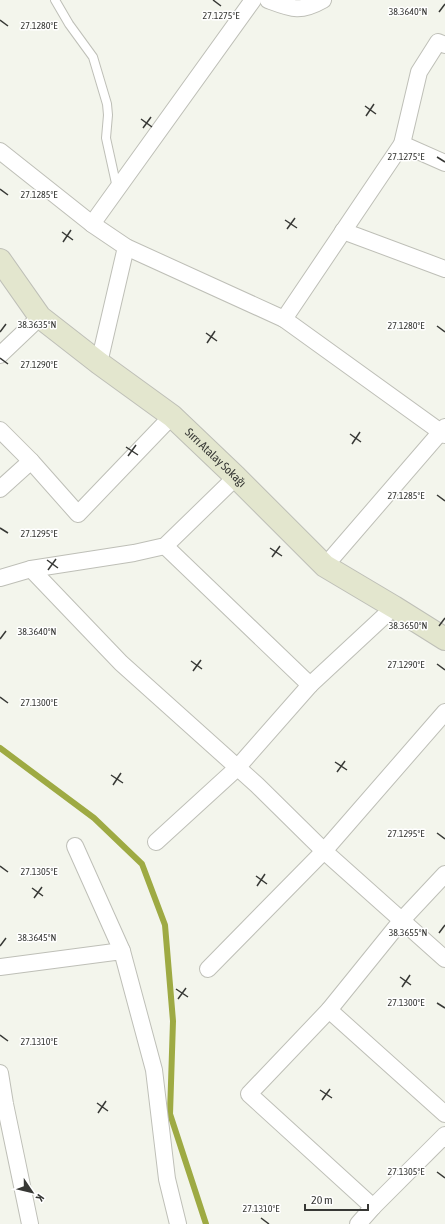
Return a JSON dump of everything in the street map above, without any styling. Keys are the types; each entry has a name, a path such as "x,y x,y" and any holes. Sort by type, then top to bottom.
{"main road":[{"name":"Sırrı Atalay Sokağı","path":"0,260 40,316 99,363 172,416 236,477 325,566 394,607 445,640"}],"street":[{"path":"92,224 253,0"},
{"path":"268,0 290,8 310,7 323,0"},
{"path":"284,319 402,144 419,72 438,42 445,45"},
{"path":"402,144 445,163"},
{"path":"0,151 92,224 126,247 284,319 444,431 325,566"},
{"path":"343,231 445,269"},
{"path":"99,363 126,247"},
{"path":"0,355 40,316"},
{"path":"0,430 31,461 78,514 172,416"},
{"path":"0,489 31,461"},
{"path":"0,578 31,569 134,553 165,546 236,477"},
{"path":"165,546 310,685"},
{"path":"31,569 121,663 257,785 324,851 445,959"},
{"path":"156,842 237,768 310,685 394,607"},
{"path":"208,969 324,851 445,712"},
{"path":"75,846 122,951 154,1070 167,1179 178,1224"},
{"path":"373,1207 249,1094 329,1010 401,921 445,874"},
{"path":"0,967 122,951"},
{"path":"329,1010 445,1114"},
{"path":"0,1073 30,1224"},
{"path":"358,1224 445,1135"}],"lane":[{"path":"55,0 69,24 94,57 107,104 108,115 106,138 117,188"}],"waterway":[{"path":"0,748 94,818 142,864 165,925 173,1021 170,1114 206,1224"}]}
